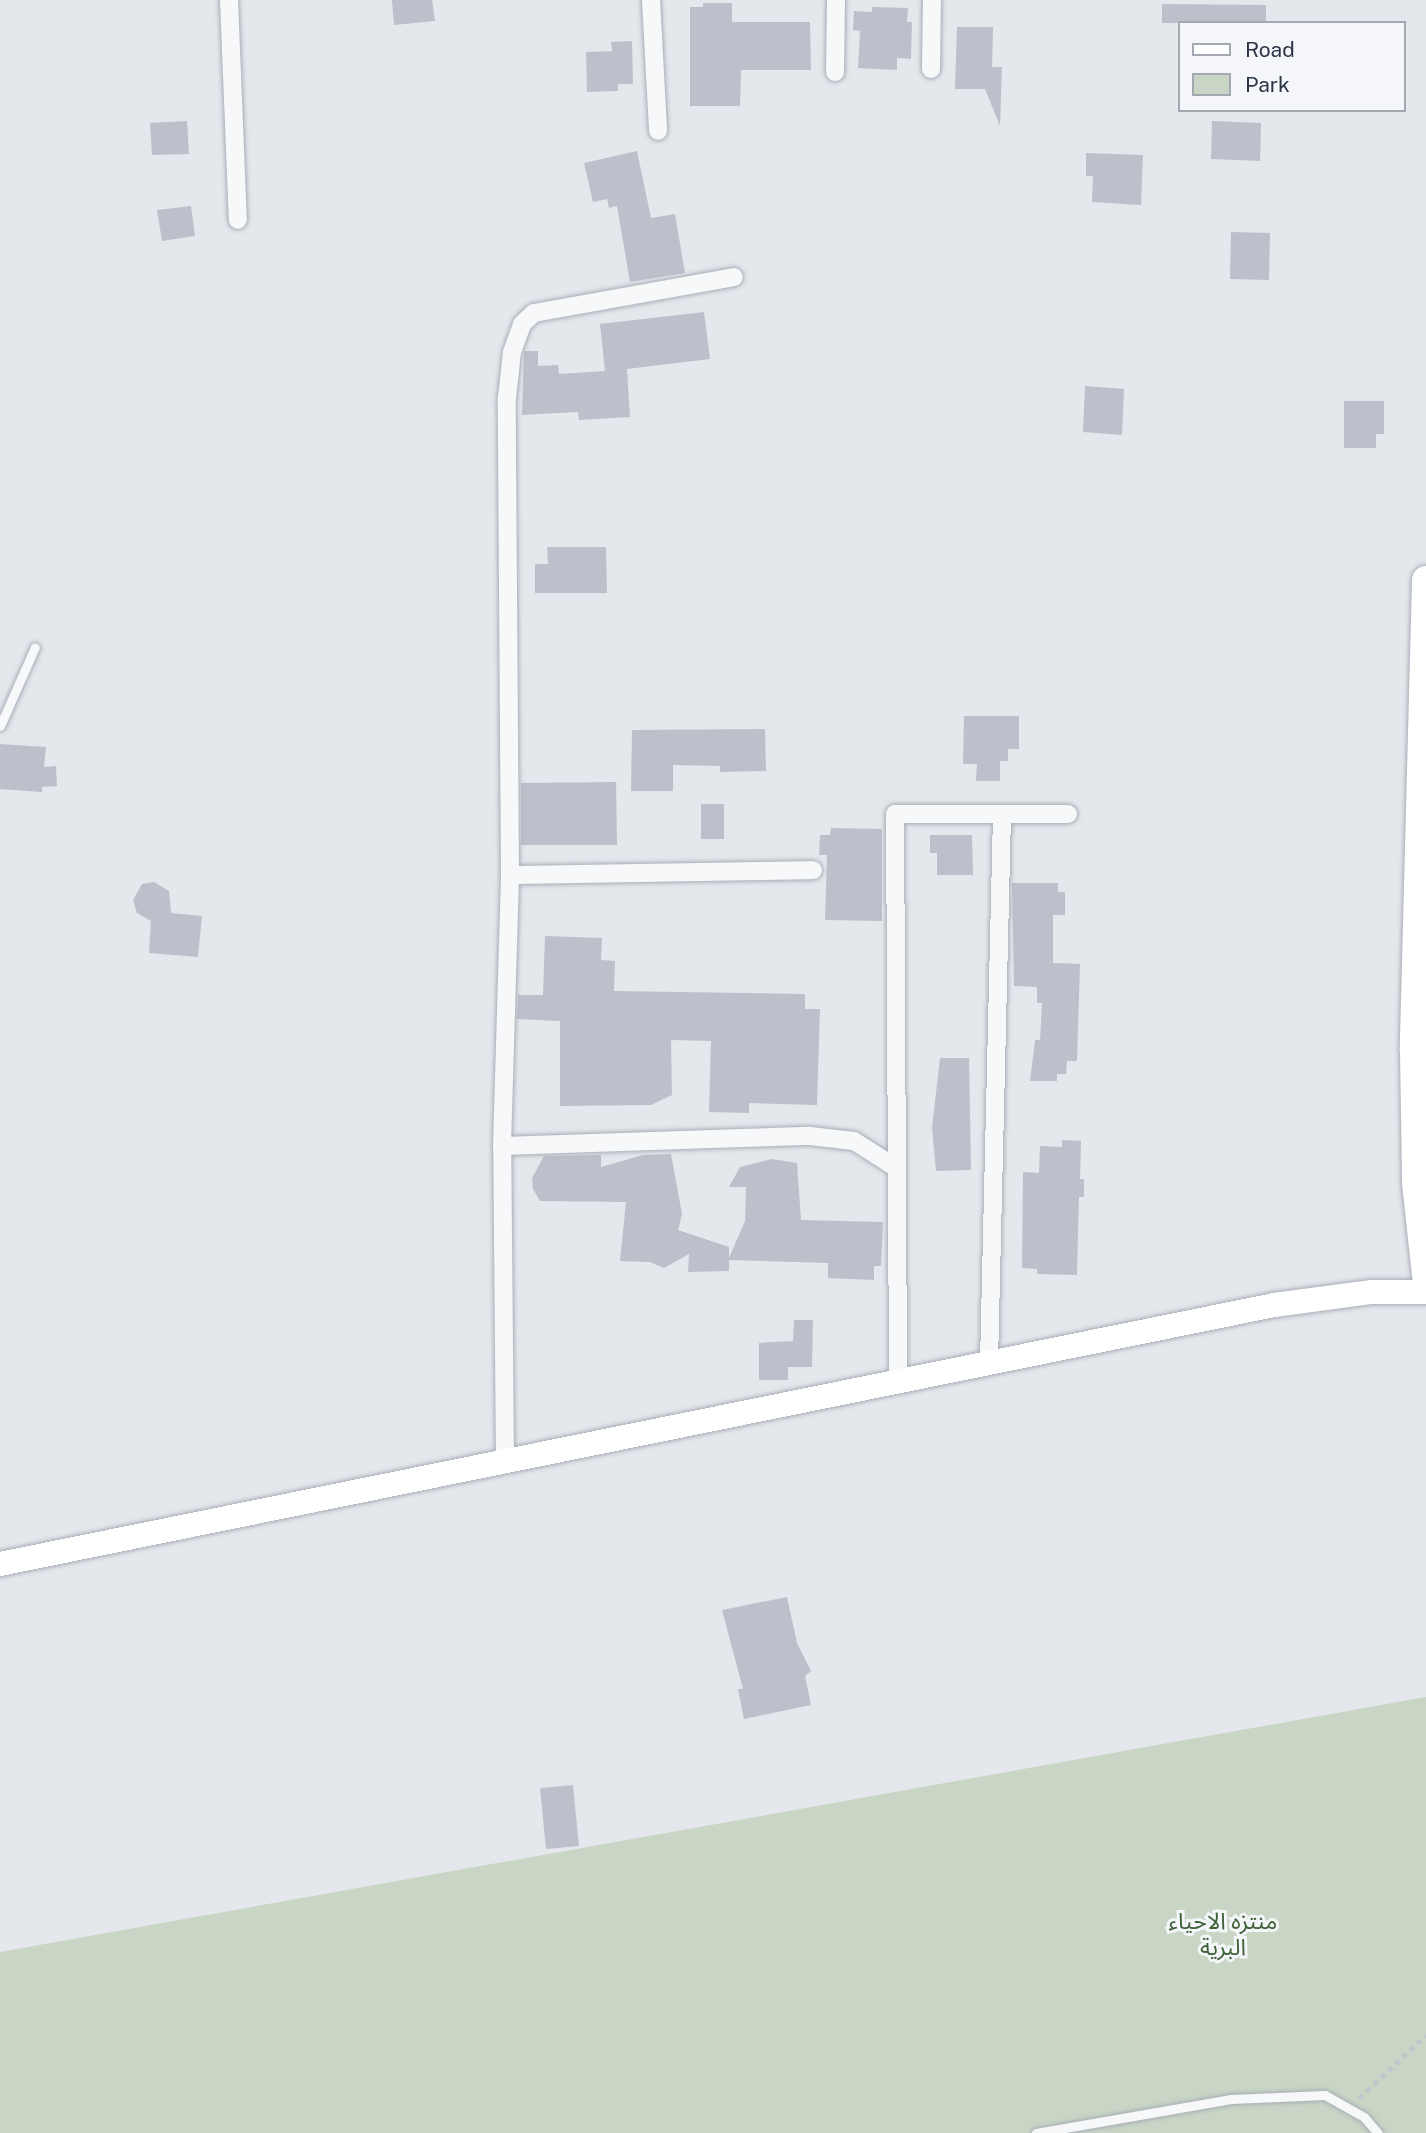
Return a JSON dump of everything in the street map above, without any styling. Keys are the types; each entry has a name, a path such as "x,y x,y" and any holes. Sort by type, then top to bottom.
{"main road":[{"path":"1426,580 1414,1050 1416,1183 1426,1275"}],"street":[{"path":"229,0 238,220"},
{"path":"651,0 658,131"},
{"path":"835,72 836,0"},
{"path":"931,69 932,0"},
{"path":"505,1463 502,1146 510,875 507,398 513,352 522,324 534,313 734,277"},
{"path":"898,1379 895,814 1068,814"},
{"path":"989,1362 1002,816"},
{"path":"510,875 813,870"},
{"path":"502,1146 810,1136 854,1141 895,1167"},
{"path":"0,1564 505,1463 898,1379 1274,1305 1372,1292 1426,1292"}],"lane":[{"path":"0,726 35,647"},
{"path":"1036,2133 1231,2099 1325,2095 1364,2117 1378,2133"}],"path":[{"path":"1348,2108 1426,2035"}],"green space":[{"name":"منتزه الاحياء البرية","path":"1426,1697 1426,2133 0,2133 0,1952"}],"building":[{"path":"392,0 432,0 435,21 394,25"},
{"path":"703,3 732,3 732,22 810,22 811,70 741,70 740,106 690,106 690,7 703,7"},
{"path":"1162,4 1266,5 1266,21 1162,23"},
{"path":"872,7 908,8 907,22 912,22 911,59 897,58 897,70 858,68 860,31 853,30 854,11 872,12"},
{"path":"957,27 993,27 992,67 1002,67 1000,126 985,89 955,89"},
{"path":"632,41 633,84 618,84 618,91 587,92 586,52 612,51 611,42"},
{"path":"187,121 189,154 152,155 150,123"},
{"path":"1212,121 1261,123 1260,161 1211,159"},
{"path":"637,151 651,218 675,214 685,273 630,282 617,206 609,208 607,199 593,202 584,163"},
{"path":"1086,153 1143,155 1141,205 1092,202 1093,176 1086,176"},
{"path":"191,206 195,236 162,241 157,210"},
{"path":"1231,232 1270,233 1269,280 1230,279"},
{"path":"704,312 710,359 627,369 630,417 579,420 578,412 522,415 524,351 538,351 538,366 558,365 559,374 605,371 600,324"},
{"path":"1085,386 1124,389 1122,435 1083,432"},
{"path":"1344,401 1384,401 1384,434 1376,434 1376,448 1344,448"},
{"path":"547,547 606,547 607,593 535,593 535,564 548,564"},
{"path":"964,716 1019,716 1019,749 1008,749 1008,761 1000,761 1000,781 976,781 977,764 963,764"},
{"path":"765,729 766,771 720,772 720,766 673,765 673,791 631,791 632,730"},
{"path":"0,744 46,747 44,767 56,766 57,786 42,787 42,792 0,789"},
{"path":"616,782 617,845 521,845 521,783"},
{"path":"701,804 724,804 724,839 701,839"},
{"path":"831,828 882,829 882,921 825,920 827,855 819,855 820,835 830,835"},
{"path":"930,835 972,835 973,875 937,875 937,853 930,853"},
{"path":"154,882 169,891 171,913 202,916 198,957 149,953 151,921 137,913 133,900 142,884"},
{"path":"1012,883 1058,883 1058,892 1065,892 1065,915 1053,915 1053,963 1080,964 1077,1061 1067,1061 1066,1074 1057,1074 1057,1081 1030,1081 1035,1040 1040,1040 1042,1003 1037,1003 1037,987 1014,986"},
{"path":"545,936 602,938 601,960 615,961 614,991 805,994 805,1009 820,1009 817,1105 749,1103 749,1113 709,1112 711,1041 671,1040 672,1095 651,1105 560,1106 560,1021 517,1019 518,995 543,995"},
{"path":"940,1058 969,1058 971,1170 936,1171 932,1128"},
{"path":"1062,1140 1081,1141 1080,1179 1084,1179 1084,1197 1079,1197 1077,1275 1037,1274 1037,1269 1022,1268 1023,1172 1039,1173 1040,1146 1062,1147"},
{"path":"671,1154 682,1214 678,1230 729,1247 729,1258 745,1221 746,1187 729,1187 740,1167 772,1159 797,1163 801,1220 883,1222 881,1266 874,1266 874,1280 828,1278 828,1263 729,1260 729,1271 688,1272 689,1254 664,1268 650,1262 620,1261 626,1202 540,1201 533,1189 532,1178 544,1156 601,1155 601,1167 643,1155"},
{"path":"794,1320 813,1320 812,1367 788,1367 788,1380 759,1380 759,1343 793,1341"},
{"path":"787,1597 797,1643 811,1671 805,1676 811,1705 744,1719 738,1689 743,1689 722,1610"},
{"path":"573,1785 579,1846 546,1849 540,1788"}]}
